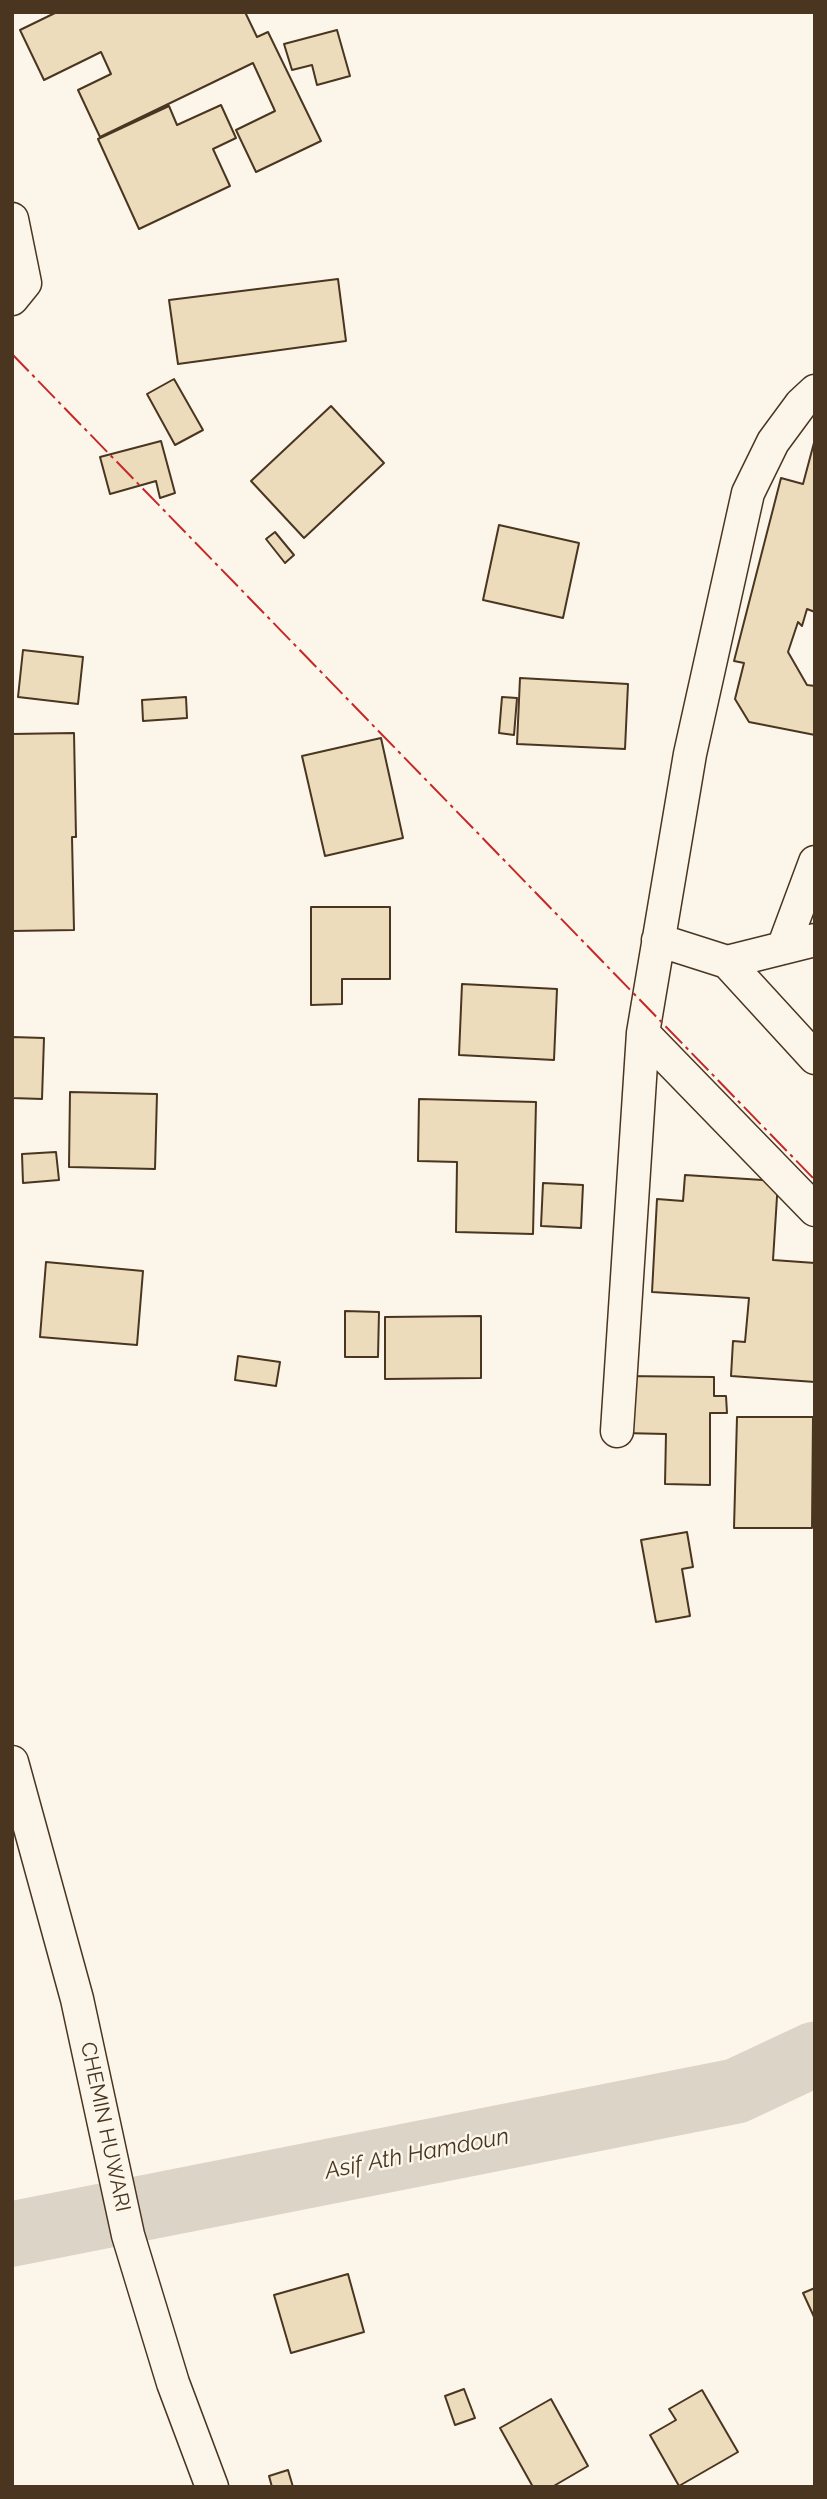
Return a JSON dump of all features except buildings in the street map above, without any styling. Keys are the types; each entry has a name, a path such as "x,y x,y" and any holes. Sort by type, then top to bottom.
{"street":[{"path":"12,219 25,283 12,299"},
{"path":"617,1431 643,1033 690,754 748,493 773,442 801,404 815,391"},
{"path":"783,948 815,862"},
{"path":"658,940 727,962 815,1058"},
{"path":"727,962 815,940"},
{"path":"643,1033 815,1210"},
{"name":"CHEMIN HUWARI","path":"12,1762 77,1999 128,2235 173,2383 212,2487"}],"waterway":[{"name":"Asif Ath Hamdoun","path":"12,2234 736,2091 815,2054"}],"power":[{"path":"12,354 815,1180"}]}
